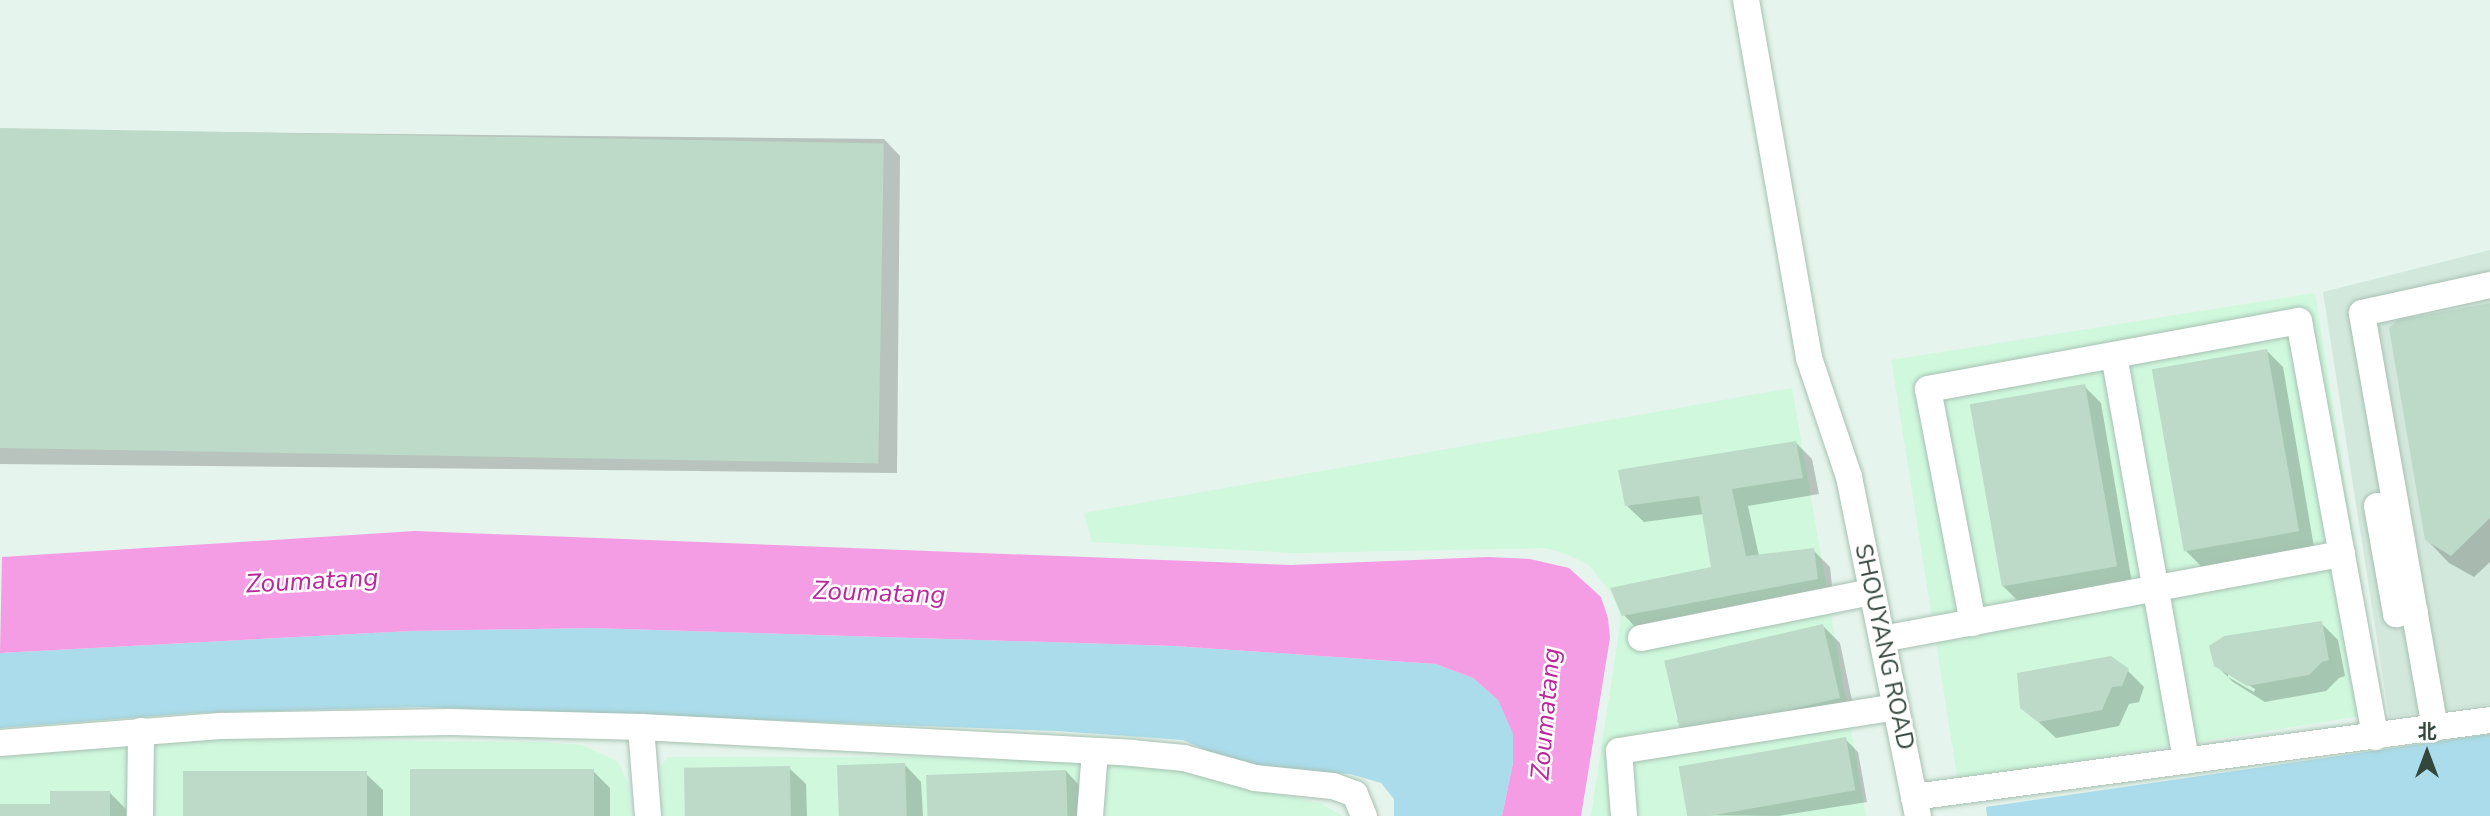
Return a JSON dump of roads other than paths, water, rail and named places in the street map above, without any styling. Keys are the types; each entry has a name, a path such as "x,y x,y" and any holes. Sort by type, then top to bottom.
{"street":[{"name":"SHOUYANG ROAD","path":"1746,0 1809,358 1849,477 1916,806"},
{"path":"2435,728 2362,313 2490,285"},
{"path":"1973,623 1928,389 2300,321 2375,737"},
{"path":"2114,355 2186,761"},
{"path":"2377,506 2396,614 2415,611"},
{"path":"1882,639 2342,554"},
{"path":"1641,638 1872,592"},
{"path":"1624,816 1619,751 1896,707"},
{"path":"1916,806 2186,761 2490,720"},
{"path":"0,743 141,731 451,722 641,727 1095,751 1184,758 1255,778 1333,786 1355,794 1364,816"},
{"path":"641,727 648,816"},
{"path":"140,816 141,731"},
{"path":"1090,816 1095,751"}],"water":[{"name":"Zoumatang","path":"415,531 1291,565 1488,557 1530,559 1569,568 1601,597 1608,618 1610,638 1581,816 1502,816 1513,763 1513,734 1498,700 1473,678 1436,664 1174,646 591,628 410,631 0,653 2,557"}]}
